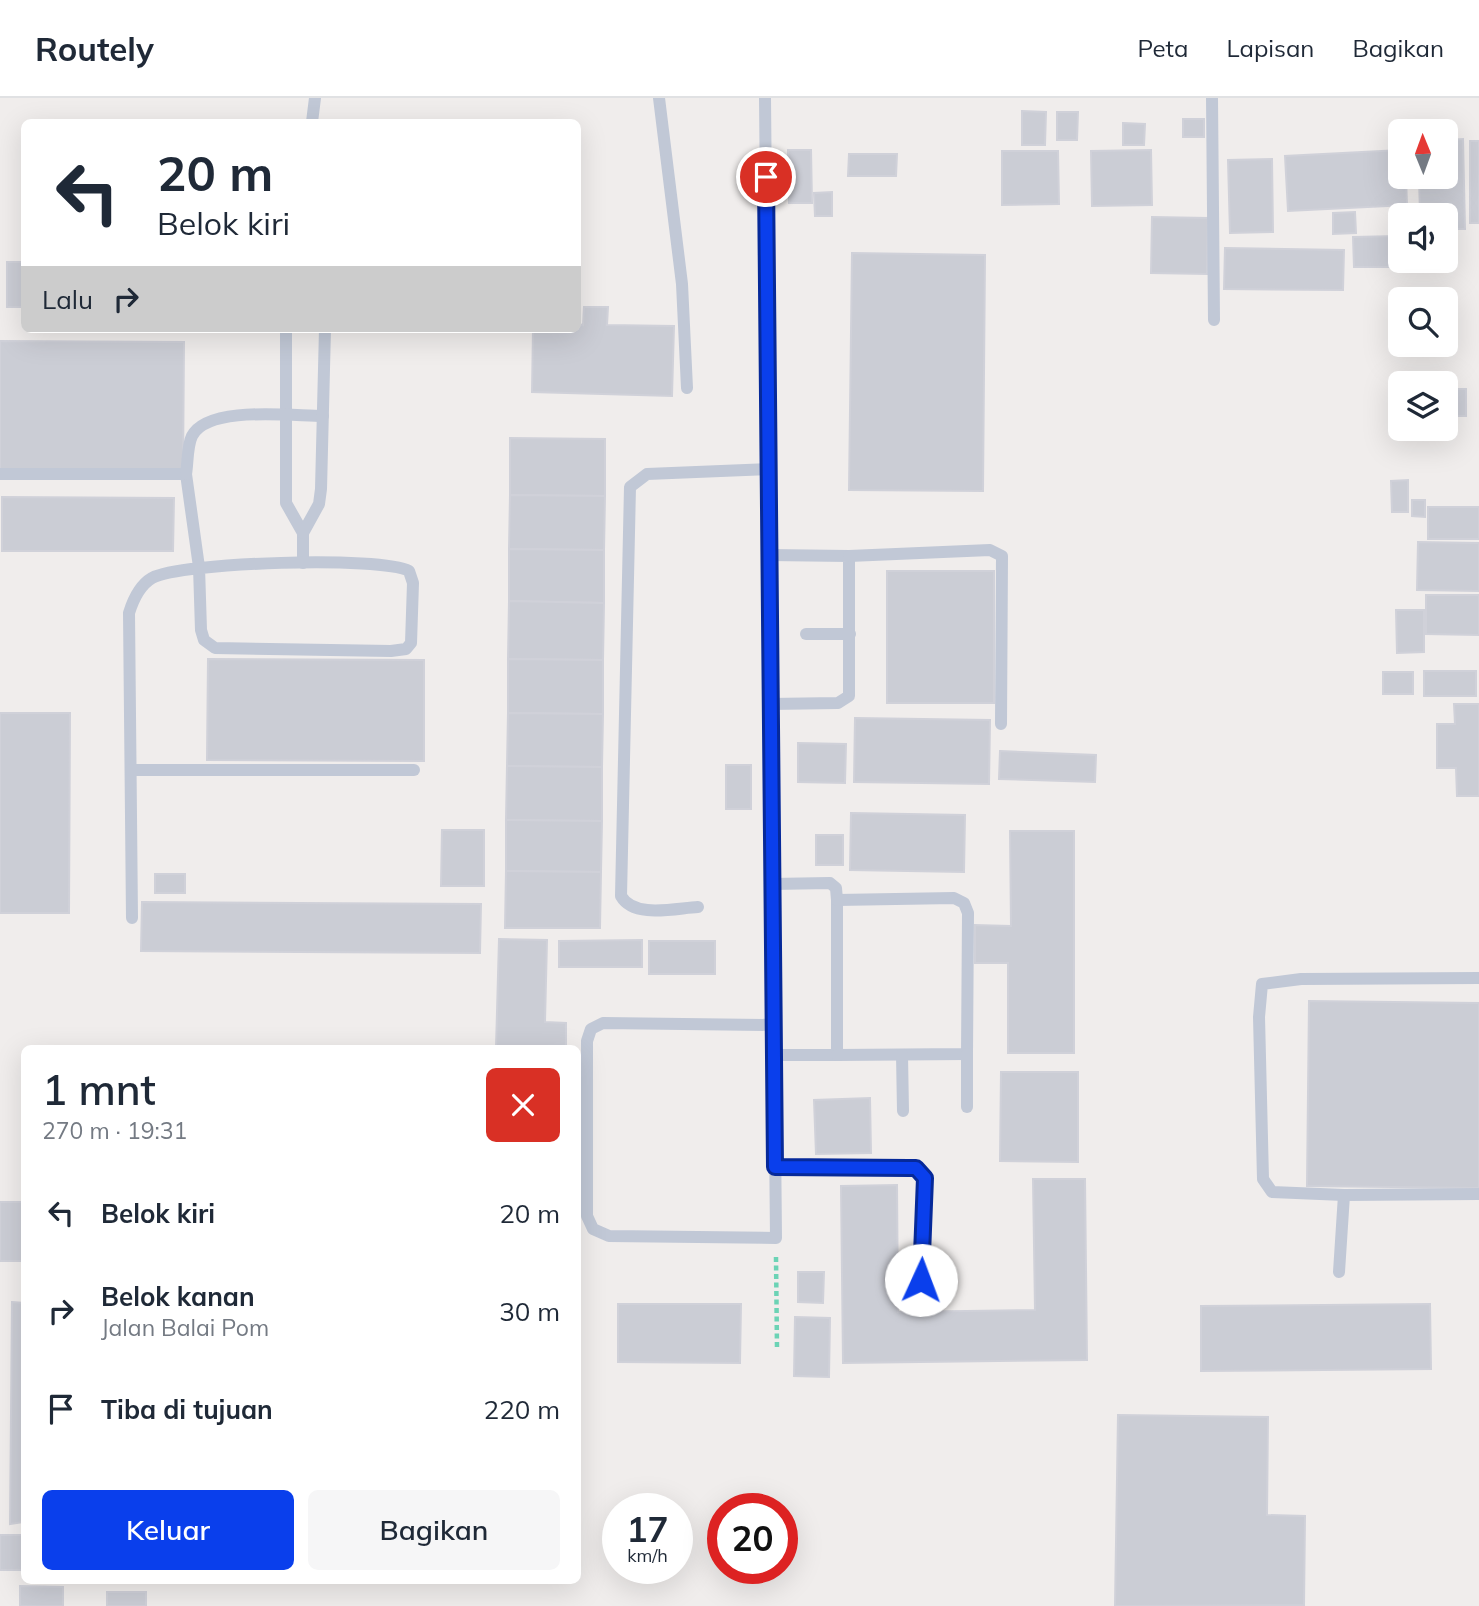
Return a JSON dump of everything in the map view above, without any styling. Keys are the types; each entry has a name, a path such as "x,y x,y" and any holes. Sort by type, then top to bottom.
{"lane":[{"path":"312,119 314,98"},
{"path":"659,98 682,284 687,388"},
{"path":"765,98 772,884 774,1025 776,1238 609,1236 601,1234 589,1224 586,1041 591,1029 603,1023 774,1025"},
{"path":"1212,98 1214,320"},
{"path":"286,333 286,503 303,533"},
{"path":"303,563 303,533 319,504 325,333"},
{"path":"132,918 128,613 142,587 153,578 199,567 303,563 394,565 409,571 413,583 411,643 406,649 391,651 215,649 204,640 201,630 199,567 186,474 192,437 208,421 220,416 323,416"},
{"path":"698,907 639,909 625,904 621,896 630,487 647,474 768,469"},
{"path":"0,474 186,474"},
{"path":"769,555 849,556 990,550 1002,556 1001,724"},
{"path":"771,704 846,700 850,693 849,556"},
{"path":"806,634 849,634"},
{"path":"131,771 414,770"},
{"path":"772,884 830,883 835,888 837,1055"},
{"path":"837,900 954,898 964,903 968,913 967,1107"},
{"path":"1479,978 1301,979 1262,984 1259,1017 1263,1179 1272,1192 1479,1195"},
{"path":"774,1055 968,1055"},
{"path":"902,1055 903,1111"},
{"path":"775,1167 909,1168 921,1172 925,1178 921,1280"},
{"path":"1339,1272 1344,1195"}],"path":[{"path":"776,1238 777,1349"}],"building":[{"path":"1022,111 1046,112 1045,145 1022,145"},
{"path":"1057,112 1078,112 1077,140 1057,140"},
{"path":"1183,119 1204,119 1204,137 1183,137"},
{"path":"1123,123 1145,124 1144,145 1123,145"},
{"path":"1458,139 1463,139 1465,229 1458,229 1458,203 1420,203 1419,189 1458,189"},
{"path":"1470,141 1479,141 1479,223 1470,223"},
{"path":"788,150 811,150 812,203 789,203"},
{"path":"1151,150 1152,205 1092,206 1091,151"},
{"path":"1002,151 1058,151 1059,204 1002,205"},
{"path":"1388,151 1388,189 1406,189 1407,203 1288,211 1285,156"},
{"path":"849,154 897,154 896,176 848,176"},
{"path":"1272,159 1273,232 1230,233 1228,160"},
{"path":"832,192 832,216 815,216 814,193"},
{"path":"1355,212 1356,233 1333,234 1333,213"},
{"path":"1152,217 1208,218 1207,274 1151,273"},
{"path":"1388,236 1388,267 1354,267 1353,237"},
{"path":"1225,248 1344,250 1343,290 1224,289"},
{"path":"852,253 985,255 983,491 849,490"},
{"path":"7,262 21,262 21,307 7,307"},
{"path":"584,307 608,307 607,325 674,326 672,396 532,392 533,333 581,333"},
{"path":"0,341 184,342 183,471 0,470"},
{"path":"1458,389 1466,389 1466,416 1458,416"},
{"path":"510,438 605,439 605,496 510,495"},
{"path":"1408,480 1408,512 1392,512 1391,481"},
{"path":"510,495 605,496 604,550 509,549"},
{"path":"2,497 174,498 173,551 2,551"},
{"path":"1412,500 1425,500 1425,517 1412,516"},
{"path":"1428,507 1479,507 1479,539 1428,539"},
{"path":"1418,542 1479,543 1479,591 1417,590"},
{"path":"509,549 604,550 604,603 509,601"},
{"path":"887,571 994,571 994,703 887,703"},
{"path":"1426,595 1479,595 1479,635 1426,634"},
{"path":"509,601 604,603 603,660 508,659"},
{"path":"1396,610 1424,610 1424,652 1397,653"},
{"path":"208,659 424,660 424,761 207,760"},
{"path":"508,659 603,660 603,714 508,713"},
{"path":"1424,671 1476,671 1476,696 1424,696"},
{"path":"1383,672 1413,672 1413,694 1383,694"},
{"path":"1454,704 1479,704 1479,796 1457,796 1456,768 1437,768 1437,724 1455,724"},
{"path":"0,713 70,713 69,913 0,913"},
{"path":"508,713 603,714 602,767 507,766"},
{"path":"855,718 990,720 989,784 854,782"},
{"path":"798,743 846,744 845,783 798,782"},
{"path":"1000,751 1096,755 1095,782 999,779"},
{"path":"726,765 751,765 751,809 726,809"},
{"path":"507,766 602,767 602,821 506,820"},
{"path":"851,813 965,815 964,872 850,870"},
{"path":"506,820 602,821 601,872 506,871"},
{"path":"442,830 484,830 484,886 441,886"},
{"path":"1010,831 1074,831 1074,1053 1008,1053 1008,963 975,963 975,925 1011,926"},
{"path":"816,835 843,835 843,865 816,865"},
{"path":"506,871 601,872 600,928 505,928"},
{"path":"155,874 185,874 185,893 155,893"},
{"path":"142,902 481,904 480,953 141,951"},
{"path":"499,939 547,940 545,1022 566,1023 566,1045 496,1045"},
{"path":"642,940 642,967 559,967 559,941"},
{"path":"649,941 715,941 715,974 649,974"},
{"path":"1309,1001 1479,1003 1479,1188 1307,1186"},
{"path":"1001,1072 1078,1072 1078,1162 1000,1161"},
{"path":"870,1098 871,1153 816,1154 814,1100"},
{"path":"581,1110 584,1110 581,1152"},
{"path":"1033,1179 1085,1179 1087,1360 843,1363 841,1186 897,1185 898,1312 1035,1310"},
{"path":"0,1202 21,1202 21,1261 0,1261"},
{"path":"798,1272 824,1272 823,1303 798,1302"},
{"path":"12,1302 21,1303 21,1522 10,1524"},
{"path":"618,1304 741,1304 740,1363 618,1362"},
{"path":"1430,1304 1431,1369 1201,1371 1201,1306"},
{"path":"795,1317 830,1318 829,1377 794,1376"},
{"path":"1118,1415 1268,1417 1267,1515 1305,1516 1304,1605 1115,1606"},
{"path":"0,1535 21,1535 21,1570 0,1570"},
{"path":"20,1586 63,1587 63,1606 20,1606"},
{"path":"107,1592 146,1592 146,1606 107,1606"}],"route":[{"path":"766,177 775,1167 916,1168 925,1178 921,1280"}]}
